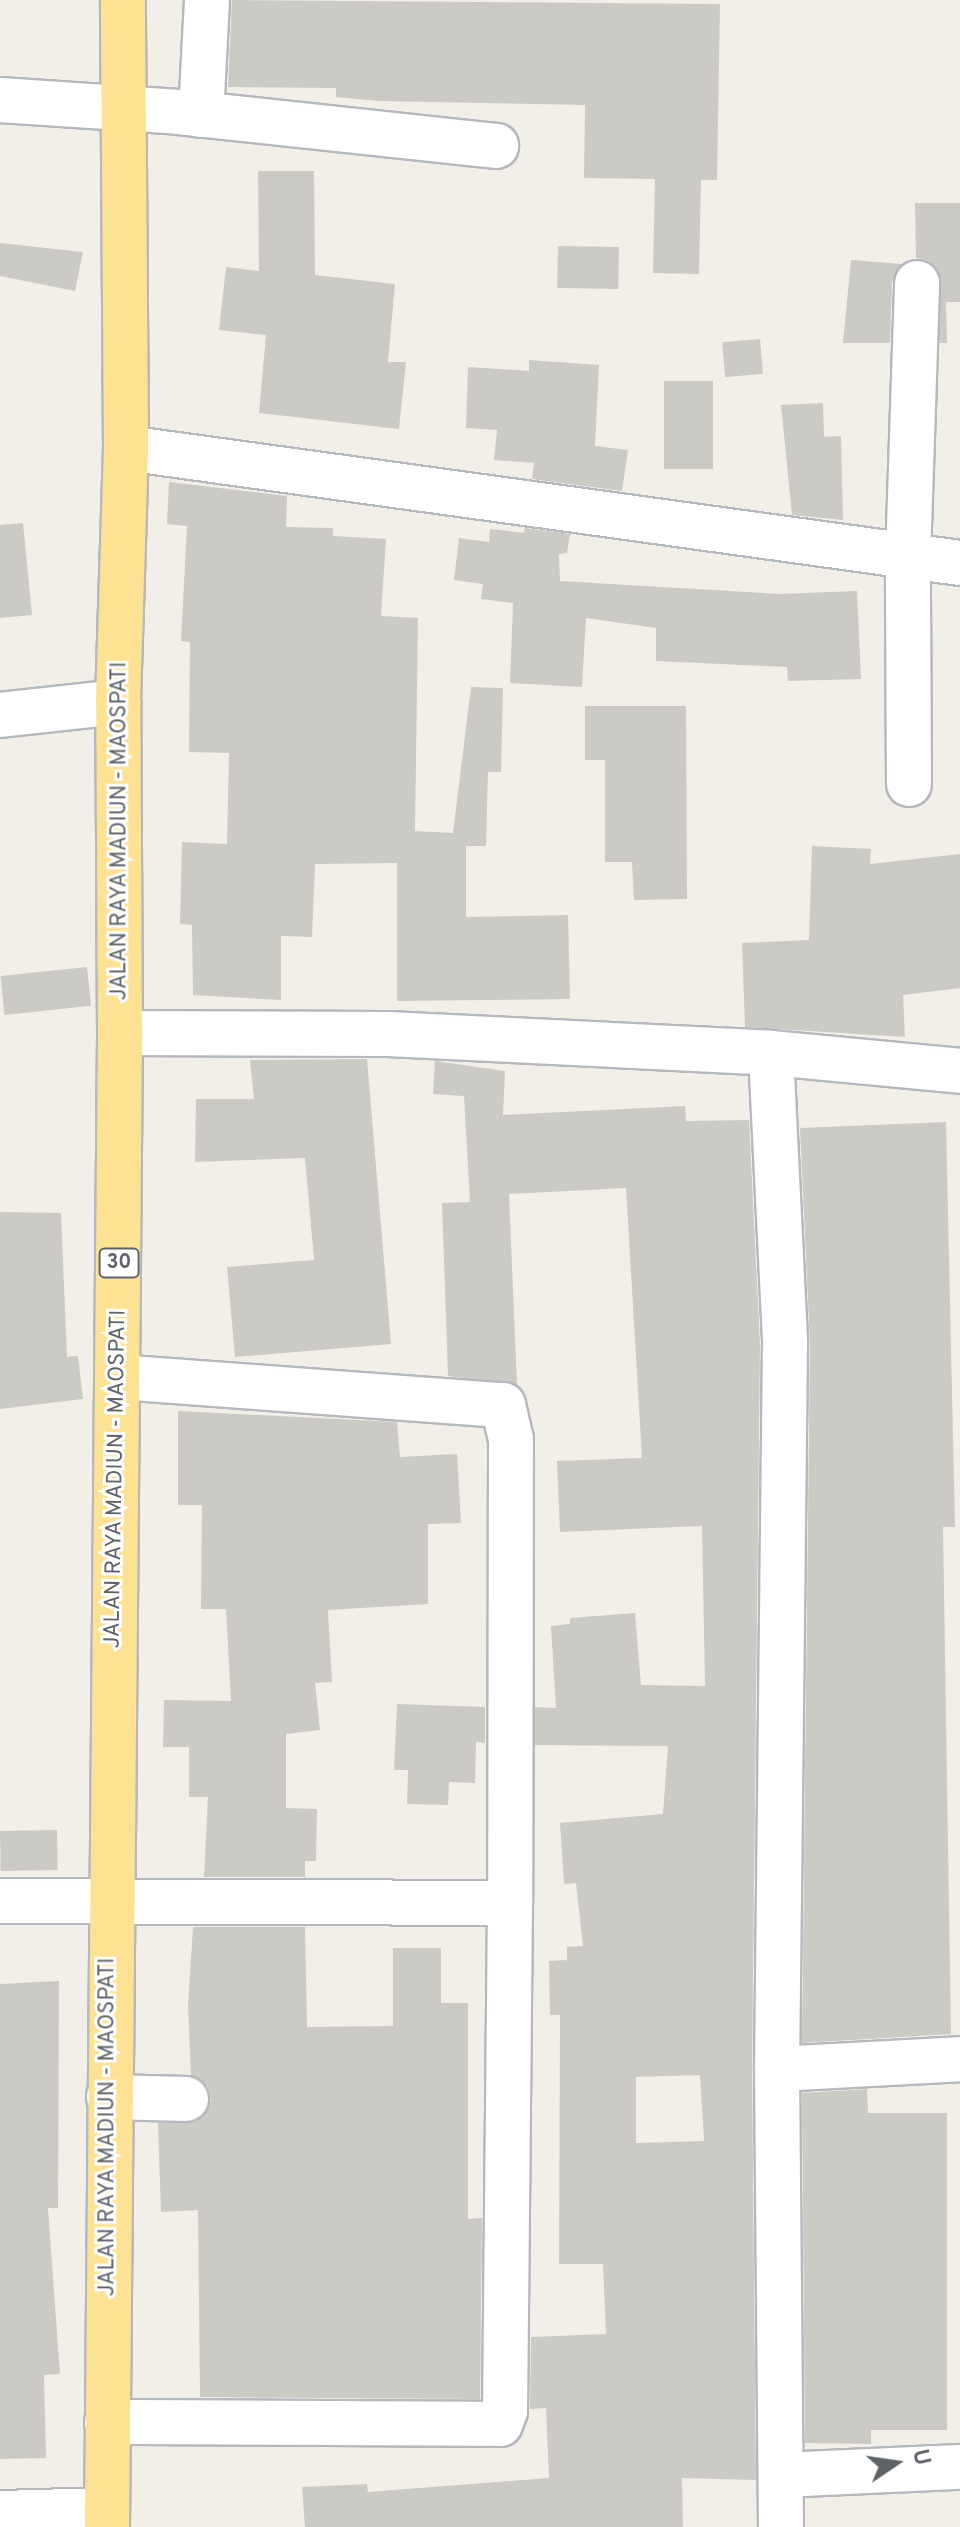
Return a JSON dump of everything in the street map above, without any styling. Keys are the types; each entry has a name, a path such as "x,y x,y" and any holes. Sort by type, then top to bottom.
{"highway":[{"name":"JALAN RAYA MADIUN - MAOSPATI","path":"107,2519 109,1899 118,1377 118,702 126,448 123,0"}],"street":[{"path":"201,115 207,0"},
{"path":"0,100 124,107 496,146"},
{"path":"909,784 908,558 917,283"},
{"path":"126,448 960,563"},
{"path":"0,715 118,702"},
{"path":"120,1033 388,1034 771,1053 960,1071"},
{"path":"771,1053 785,1344 777,2069 781,2527"},
{"path":"107,2422 500,2424 505,2411 511,1439 503,1405 118,1377"},
{"path":"0,1901 109,1899 510,1903"},
{"path":"777,2069 960,2059"},
{"path":"109,2097 186,2099"},
{"path":"781,2475 960,2467"},
{"path":"0,2513 107,2519"}],"building":[{"path":"232,0 720,4 717,180 701,180 699,274 653,273 655,179 584,178 585,105 379,101 336,97 336,88 228,87"},
{"path":"258,171 314,171 315,275 395,284 388,362 406,362 399,429 259,413 266,335 219,330 226,267 259,271"},
{"path":"915,203 960,203 960,302 946,302 947,343 940,343 939,272 929,261 916,258"},
{"path":"0,243 83,252 75,291 0,276"},
{"path":"558,246 619,247 618,289 557,288"},
{"path":"851,260 902,264 892,282 890,343 843,343"},
{"path":"760,339 763,374 725,377 722,342"},
{"path":"529,360 599,365 595,446 628,450 622,491 532,479 534,463 494,460 497,430 466,428 468,367 529,371"},
{"path":"664,381 713,381 713,469 664,469"},
{"path":"823,403 824,437 841,436 843,520 792,515 781,405"},
{"path":"169,482 287,496 286,527 333,528 333,536 386,539 381,616 418,618 415,831 453,833 471,687 503,688 501,772 488,772 486,846 466,846 466,917 568,915 570,999 397,1001 397,863 315,864 312,937 281,936 281,1000 193,995 192,925 180,924 182,842 227,844 229,753 189,752 190,642 181,641 187,526 167,524"},
{"path":"23,523 32,615 0,618 0,525"},
{"path":"525,528 570,534 567,553 559,554 560,581 779,594 857,591 861,679 788,681 787,667 656,661 656,628 586,618 582,687 510,683 513,603 481,599 483,584 454,580 459,538 489,542 490,529 524,533"},
{"path":"585,706 686,706 687,899 634,900 632,862 605,862 605,760 585,760"},
{"path":"812,846 871,849 870,864 960,854 960,988 903,995 905,1037 745,1027 742,943 809,940"},
{"path":"87,967 91,1006 5,1015 0,976"},
{"path":"367,1059 391,1344 235,1357 227,1267 314,1260 305,1158 195,1162 196,1099 254,1099 250,1060"},
{"path":"435,1061 505,1071 503,1115 685,1106 686,1121 749,1120 760,1344 752,2069 756,2480 682,2478 683,2527 305,2527 302,2487 367,2484 368,2492 549,2478 546,2408 530,2409 531,2337 606,2334 603,2264 559,2264 560,2015 550,2015 549,1961 567,1960 567,1947 583,1946 576,1883 564,1884 560,1823 663,1814 668,1746 535,1745 535,1707 556,1708 551,1626 570,1624 570,1618 635,1613 641,1685 705,1686 702,1526 560,1532 557,1461 642,1458 626,1188 509,1194 517,1385 448,1376 442,1203 470,1202 464,1096 433,1094","holes":["700,2075 704,2141 636,2143 636,2077"]},
{"path":"946,1122 955,1527 943,1527 951,2034 802,2043 810,1344 800,1128"},
{"path":"0,1212 61,1213 67,1357 78,1356 83,1399 0,1409"},
{"path":"178,1411 397,1422 400,1457 457,1454 461,1523 428,1524 428,1604 328,1610 332,1682 315,1683 320,1730 286,1734 286,1808 317,1809 316,1861 305,1861 305,1877 204,1877 208,1797 189,1797 189,1747 163,1747 164,1700 231,1701 226,1609 201,1609 202,1505 178,1505"},
{"path":"397,1704 485,1707 485,1743 476,1742 475,1783 449,1782 448,1805 407,1804 408,1770 394,1770"},
{"path":"57,1830 58,1870 1,1871 0,1831"},
{"path":"193,1927 305,1927 307,2027 393,2026 393,1948 441,1948 441,2003 468,2003 468,2219 482,2218 480,2399 200,2397 198,2210 161,2212 158,2123 197,2121 211,2100 208,2086 191,2075 188,2006"},
{"path":"59,1981 58,2208 48,2208 60,2374 44,2375 46,2458 0,2459 0,1984"},
{"path":"867,2089 868,2113 947,2113 947,2430 871,2430 871,2444 805,2443 802,2093"}]}
